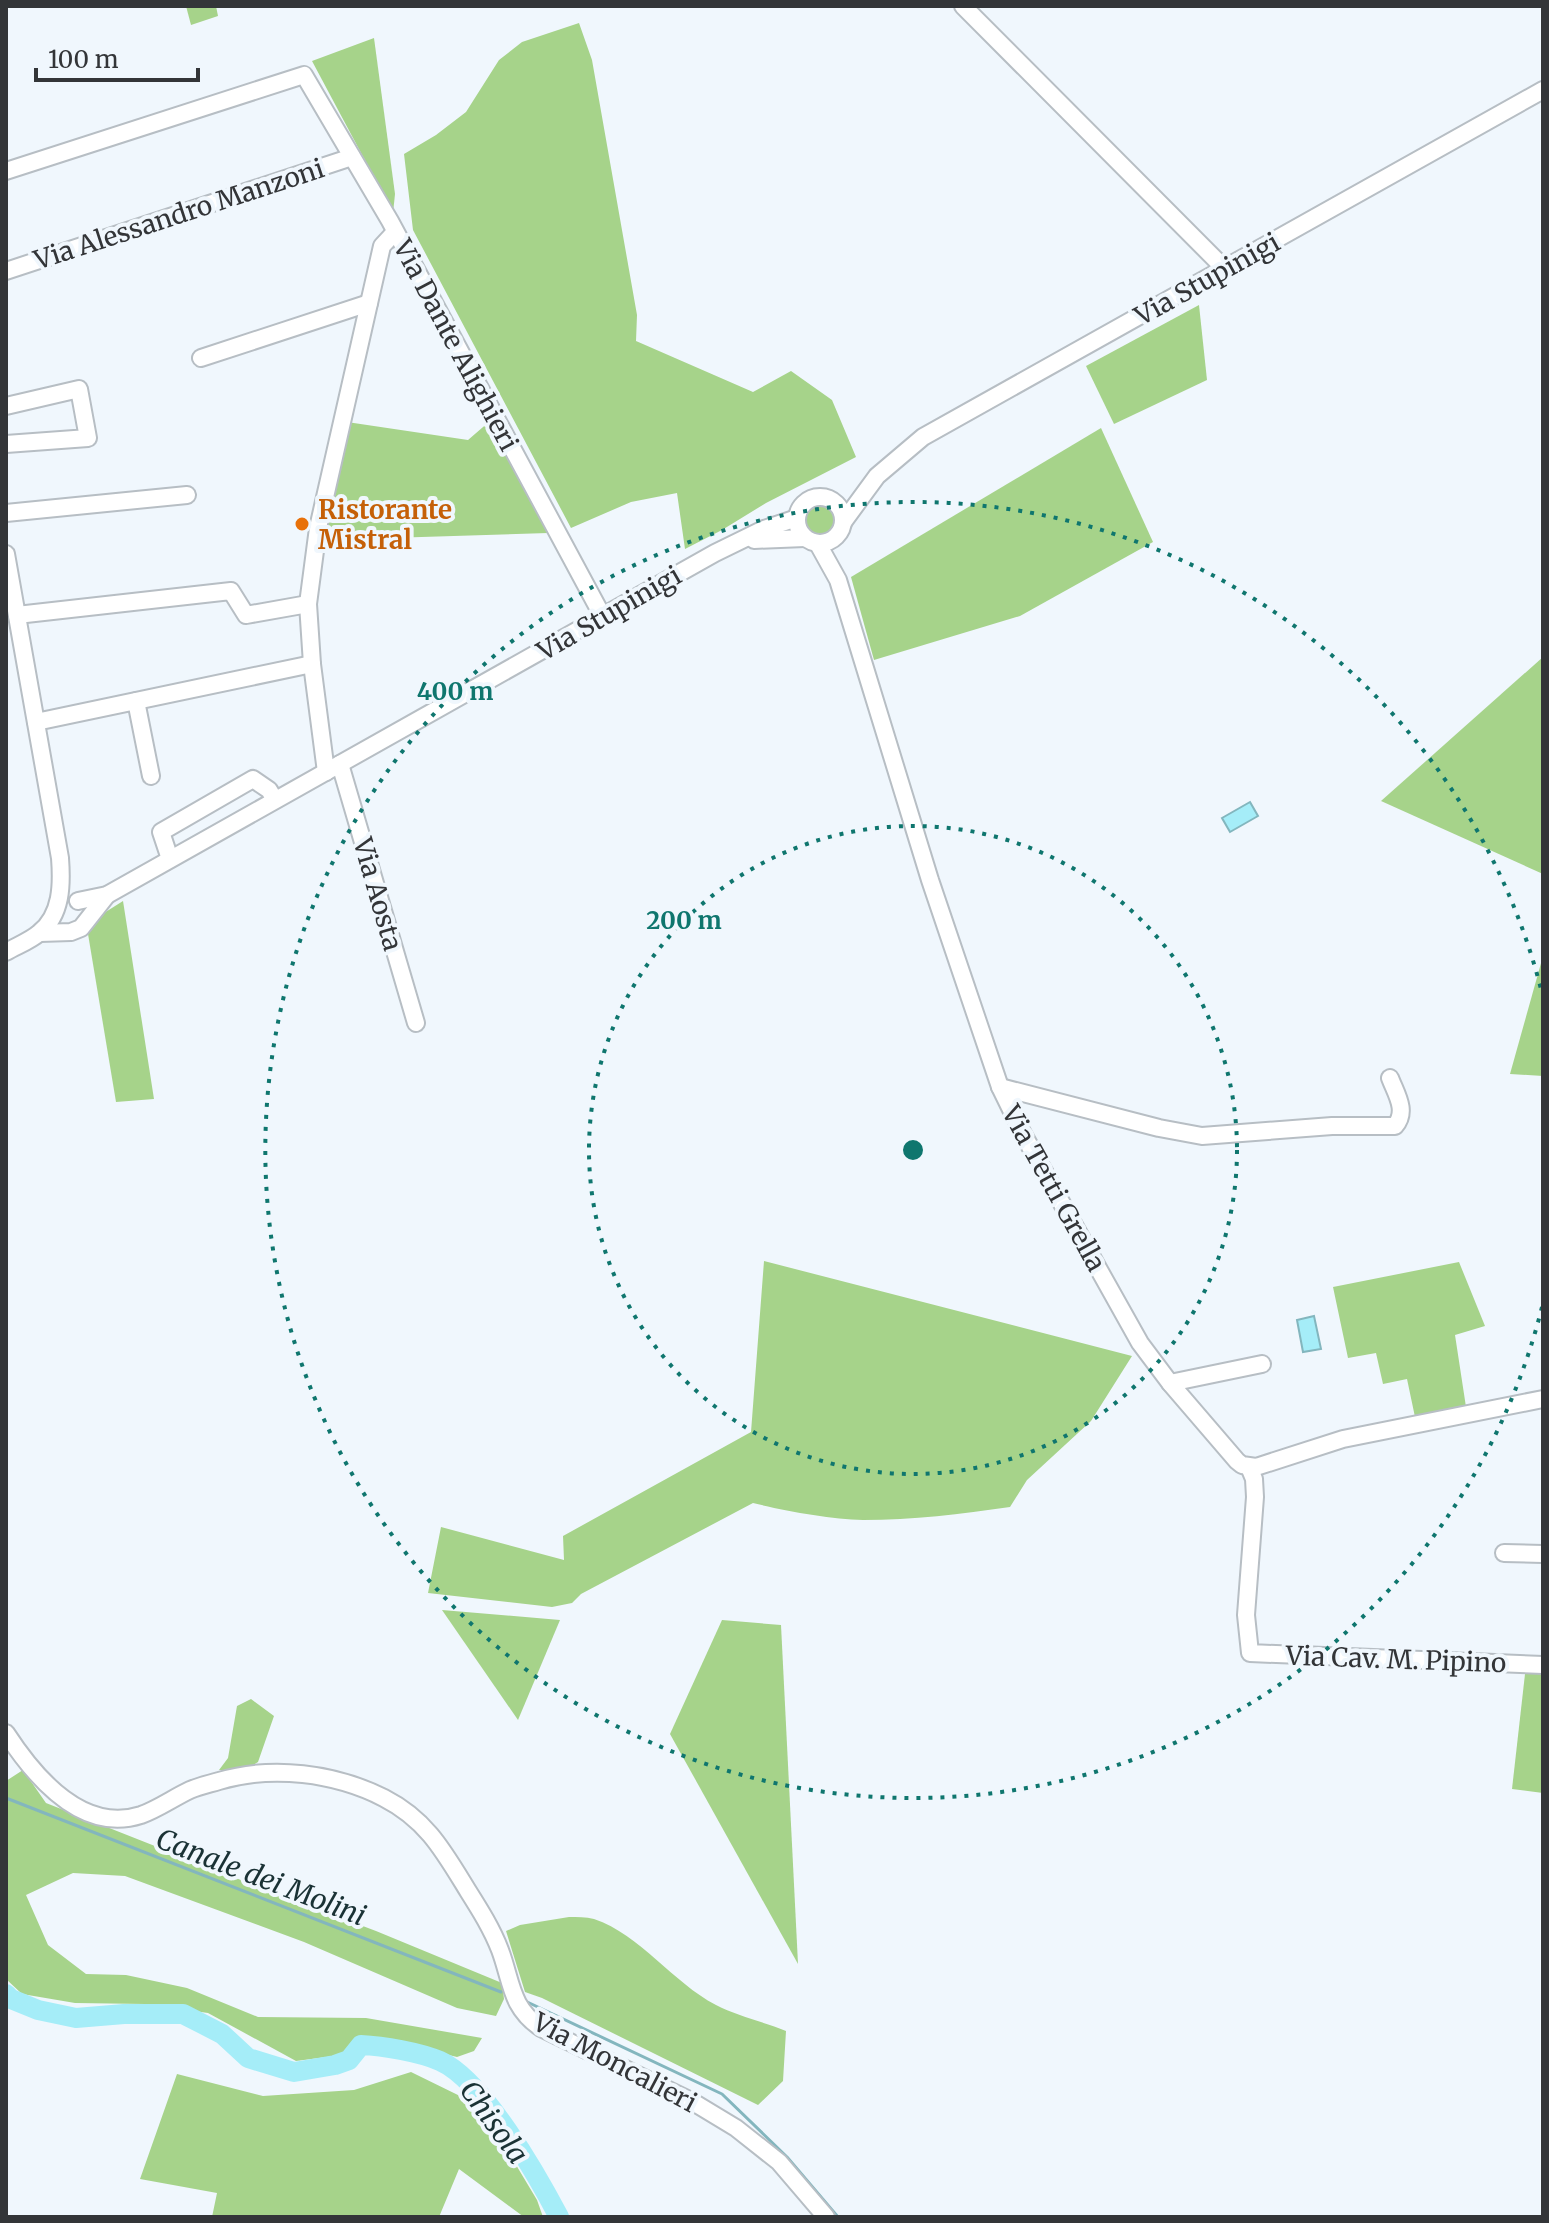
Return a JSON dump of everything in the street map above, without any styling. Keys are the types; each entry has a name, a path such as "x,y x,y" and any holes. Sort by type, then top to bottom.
{"street":[{"path":"963,6 1225,269"},
{"name":"Via Dante Alighieri","path":"6,171 304,75 395,232 603,617"},
{"name":"Via Stupinigi","path":"66,905 107,895 715,553 764,529 797,518 804,503 818,496 843,494 877,476 923,437 1543,90"},
{"name":"Via Alessandro Manzoni","path":"6,271 352,157"},
{"name":"Via Aosta","path":"395,232 382,246 318,528 308,604 312,664 333,768 416,1023"},
{"path":"201,358 369,303"},
{"path":"6,406 79,389 88,438 6,444"},
{"name":"Via Stupinigi","path":"733,545 767,538 833,540 877,476"},
{"path":"6,513 187,495"},
{"path":"826,497 840,506 841,528"},
{"path":"797,518 800,533 812,541"},
{"name":"Via Tetti Grella","path":"838,580 841,528"},
{"name":"Via Tetti Grella","path":"812,541 838,580 930,880 1000,1087 1133,1330 1170,1383 1237,1461 1249,1467"},
{"path":"6,554 60,858 66,905 57,925 65,931"},
{"path":"17,615 231,591 246,615 308,604"},
{"path":"36,722 312,664"},
{"path":"136,701 151,776"},
{"path":"170,859 161,832 253,779 269,790 275,800"},
{"name":"Via Stupinigi","path":"86,919 107,895"},
{"path":"40,933 76,931 84,924 85,909 66,905"},
{"path":"6,952 40,933 66,905"},
{"path":"1000,1087 1202,1136 1332,1126 1395,1126 1401,1119 1402,1109 1390,1078"},
{"path":"1170,1383 1262,1364"},
{"path":"1249,1467 1266,1465 1343,1439 1543,1399"},
{"name":"Via Cav. M. Pipino","path":"1249,1467 1254,1479 1255,1497 1246,1615 1250,1653 1543,1665"},
{"path":"1504,1553 1543,1554"},
{"name":"Via Moncalieri","path":"6,1733 49,1788 69,1803 114,1818 139,1815 191,1790 223,1779 257,1774 322,1776 384,1798 412,1816 439,1842 489,1925 517,2003 527,2018 541,2028 693,2102 736,2128 779,2162 826,2217"}],"green space":[{"path":"186,6 216,6 218,16 191,25"},
{"path":"579,23 592,60 637,315 636,341 753,392 791,371 832,400 856,457 685,549 677,493 631,502 571,528 413,230 404,154 466,112 499,60 522,42"},
{"path":"374,38 395,194 393,213 312,61"},
{"path":"1199,305 1207,380 1114,424 1086,366"},
{"path":"490,421 548,533 325,540 347,422 468,440"},
{"path":"1101,428 1153,542 1020,616 874,660 851,577"},
{"path":"821,504 832,509 837,520 832,531 821,536 810,531 805,520 810,509"},
{"path":"1543,657 1543,874 1381,801"},
{"path":"123,901 154,1099 116,1102 88,934 104,913"},
{"path":"1543,956 1543,1076 1510,1074"},
{"path":"764,1261 1132,1356 1091,1421 1027,1480 1010,1507 937,1516 863,1520 808,1514 753,1503 581,1594 572,1603 552,1607 428,1593 441,1527 564,1560 563,1536 751,1432"},
{"path":"1459,1262 1485,1326 1455,1335 1466,1407 1415,1417 1407,1379 1383,1384 1376,1353 1348,1358 1333,1287"},
{"path":"442,1610 560,1620 518,1720"},
{"path":"722,1620 781,1625 798,1964 670,1734"},
{"path":"1525,1674 1543,1674 1543,1793 1512,1789"},
{"path":"251,1699 274,1716 258,1762 243,1771 219,1770 228,1758 237,1706"},
{"path":"23,1770 46,1803 502,1983 504,1999 496,2016 457,2008 304,1942 125,1876 73,1873 26,1895 48,1945 86,1974 126,1975 187,1988 258,2017 366,2018 482,2038 474,2051 457,2057 383,2039 359,2040 342,2055 296,2061 208,2013 145,2004 75,2003 22,1994 6,1979 6,1781"},
{"path":"585,1917 611,1926 716,2005 786,2031 783,2081 758,2105 525,1992 506,1931 520,1925"},
{"path":"411,2072 462,2097 503,2143 537,2200 543,2217 524,2217 459,2169 439,2217 212,2217 217,2193 140,2179 177,2074 263,2096 354,2090"}],"water":[{"path":"1250,802 1258,816 1230,832 1222,818"},
{"path":"1314,1316 1321,1349 1303,1352 1297,1320"}],"waterway":[{"name":"Canale dei Molini","path":"6,1798 501,1992"},
{"name":"Chisola","path":"6,1994 38,2010 76,2018 183,2014 222,2034 248,2058 294,2072 349,2060 361,2045 401,2050 440,2061 457,2071 491,2108 523,2154 559,2217"},
{"name":"Canale dei Molini","path":"523,2000 722,2094 787,2157 838,2217"}],"place":[{"name":"Ristorante Mistral","path":"302,524"}]}
